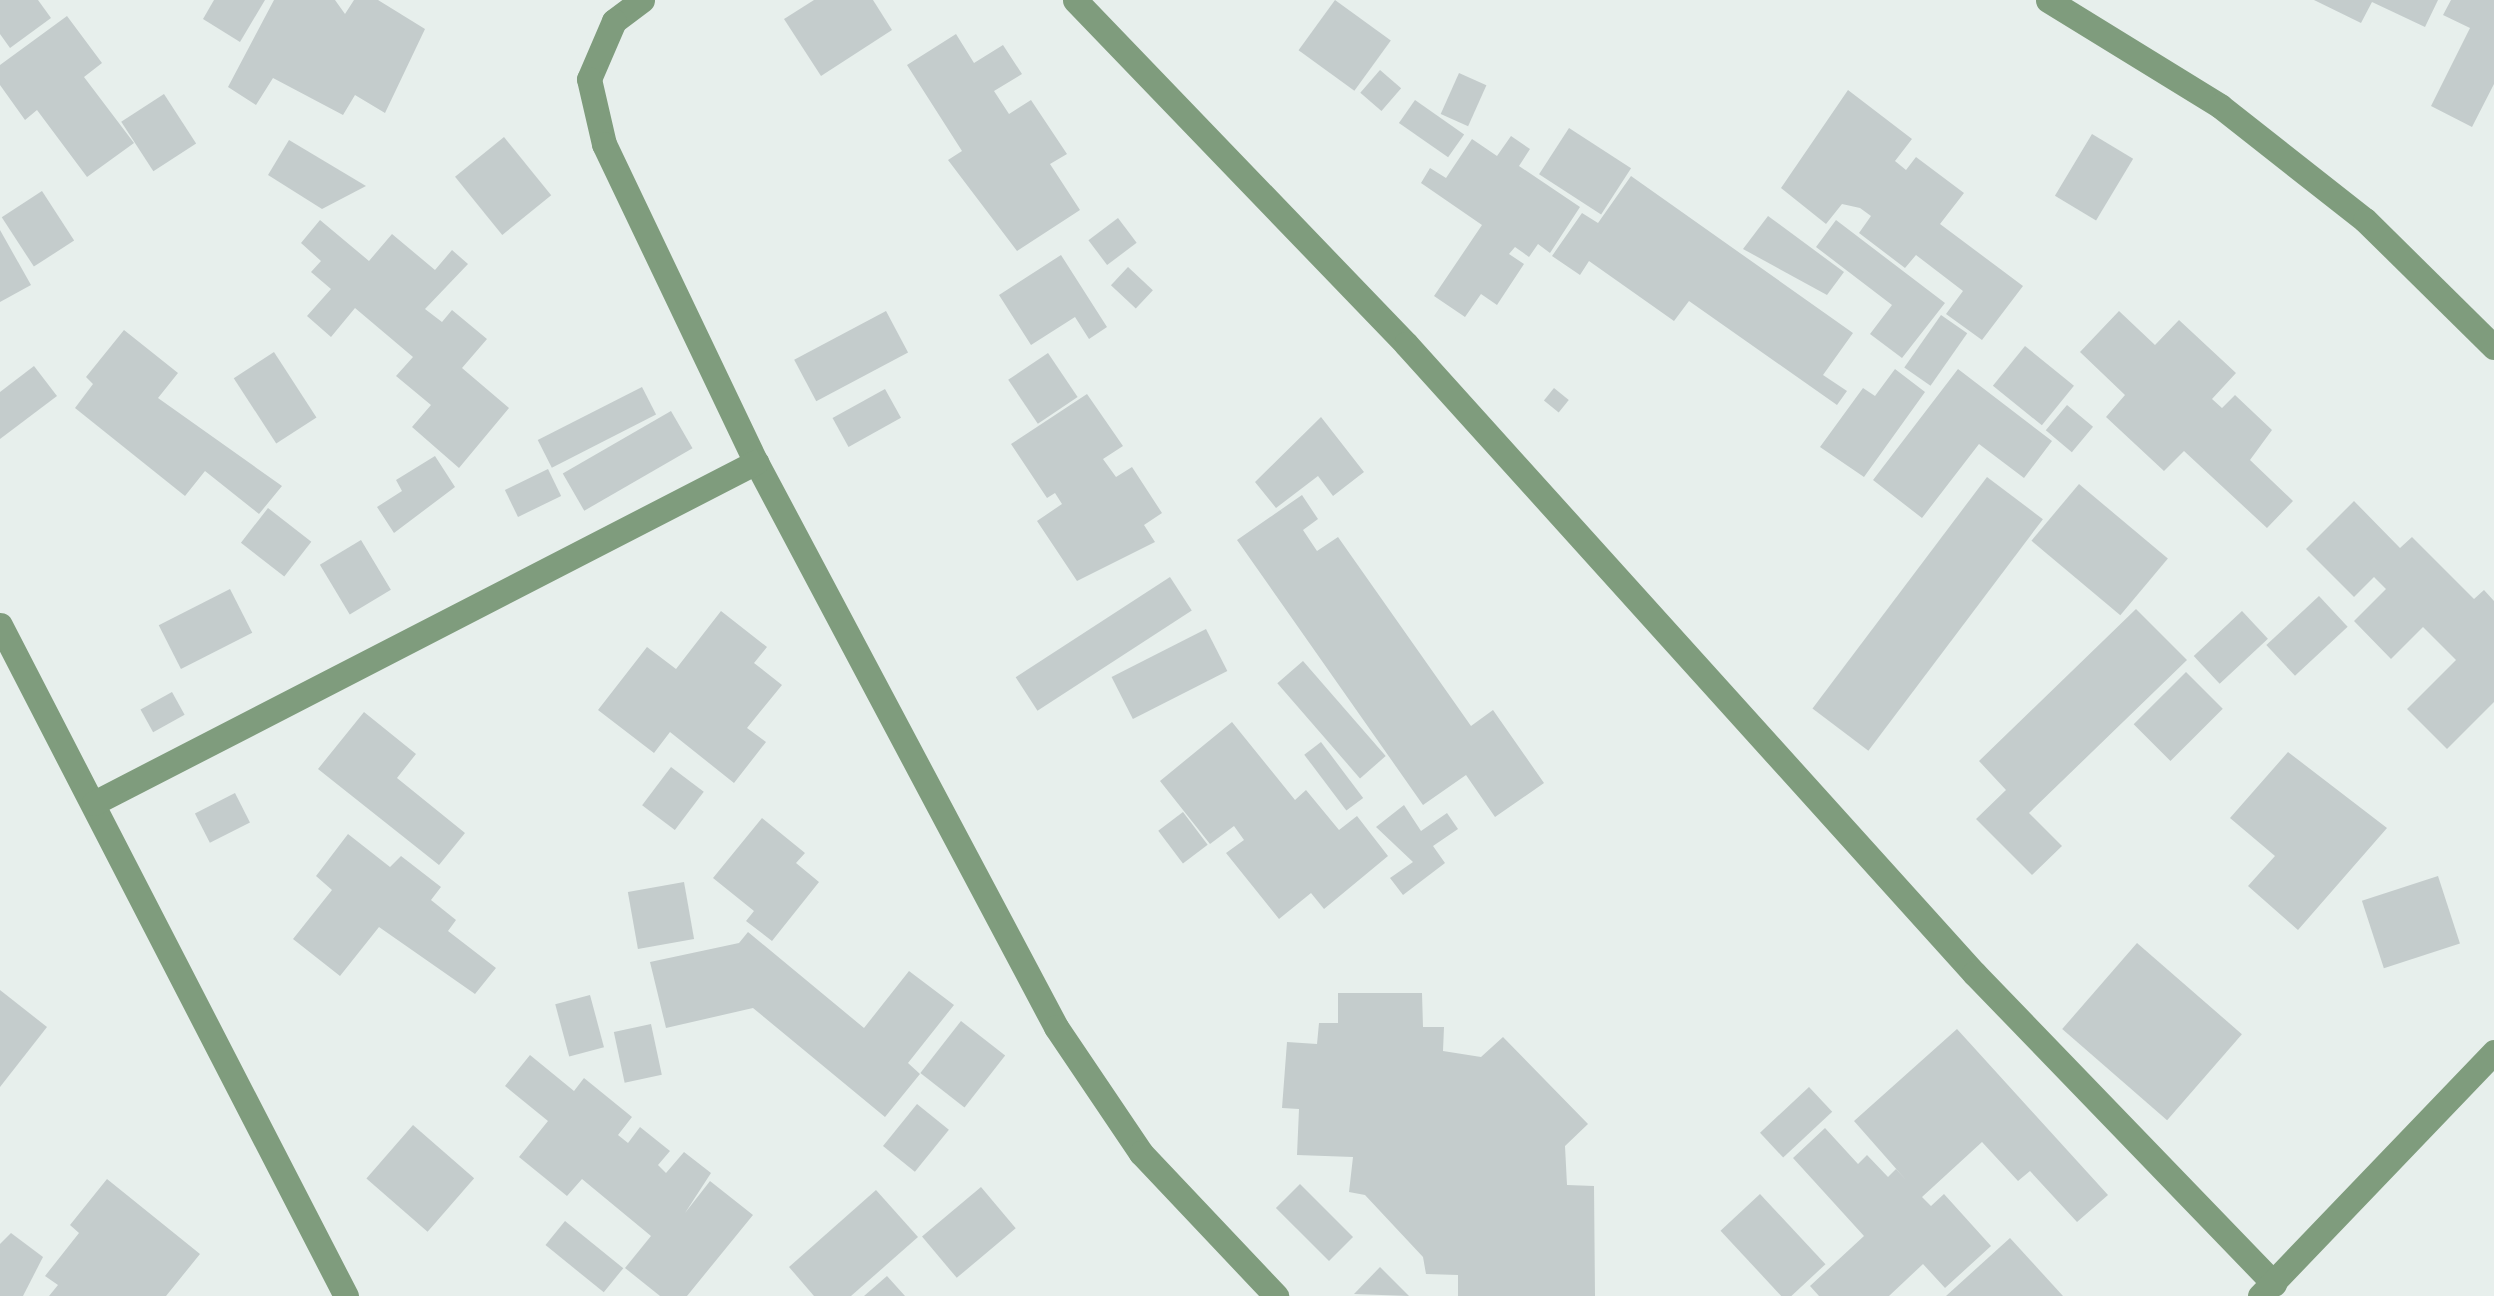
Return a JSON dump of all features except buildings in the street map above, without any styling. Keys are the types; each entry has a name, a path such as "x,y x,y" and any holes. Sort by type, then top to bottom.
{"street":[{"path":"642,0 614,21 589,79 604,144 756,462 1056,1027 1140,1153 1276,1296"},
{"path":"1075,0 1406,344 1974,973 2267,1290 2494,1052"},
{"path":"2048,0 2235,117 2365,220 2494,347"},
{"path":"94,803 756,462"},
{"path":"0,625 346,1296"}]}
